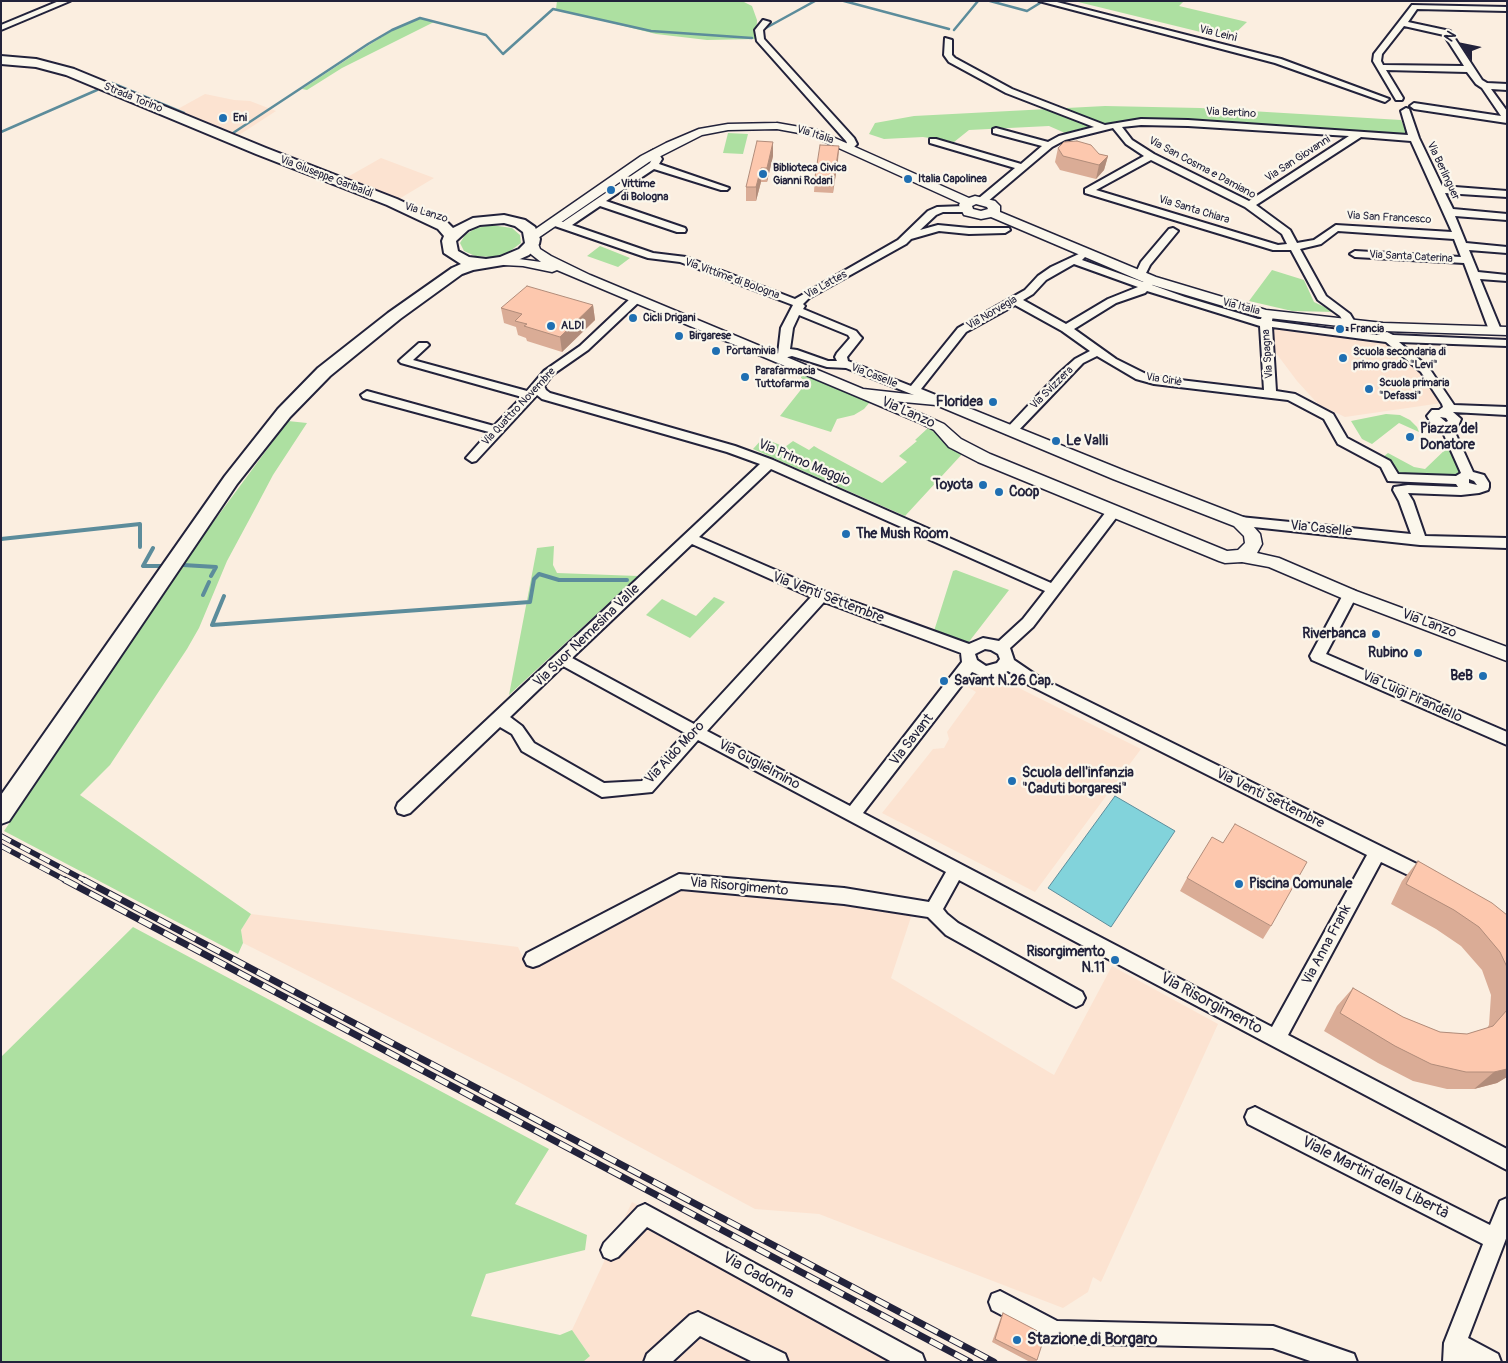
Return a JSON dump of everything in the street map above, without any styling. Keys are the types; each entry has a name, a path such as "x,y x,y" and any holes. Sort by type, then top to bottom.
{"main road":[{"name":"Strada Torino","path":"1,60 57,67 261,151"},
{"name":"Via Giuseppe Garibaldi","path":"261,151 392,202"},
{"name":"Via Lanzo","path":"392,202 456,222 470,223"},
{"name":"Via Lanzo","path":"392,202 443,226 452,236"},
{"path":"1,814 231,480 262,439 301,394 324,372 394,316 457,271 470,266 504,261 524,252 532,239 526,226 512,221 496,219 470,223 452,236 448,247 451,253 450,264 447,268 394,316"},
{"path":"451,253 465,261 486,264"}],"street":[{"path":"1,28 66,1"},
{"name":"Via Leinì","path":"1043,1 1278,61 1385,99"},
{"path":"1398,98 1377,61 1378,54 1415,7 1507,9"},
{"path":"1492,9 1502,21"},
{"path":"1437,20 1479,82 1486,86 1506,116"},
{"path":"766,22 759,30 760,39 851,140 852,144 849,147"},
{"path":"1402,23 1447,33"},
{"path":"948,40 948,54 952,60 1009,91 1102,127"},
{"path":"1380,67 1470,69"},
{"path":"1486,86 1507,87"},
{"path":"1385,99 1398,98 1407,100 1401,110 1506,116"},
{"name":"Via Berlinguer","path":"1385,99 1383,102 1401,110 1449,212 1460,241"},
{"name":"Via Bertino","path":"983,200 1049,145 1062,138 1115,124 1151,122 1361,133 1414,138"},
{"name":"Via San Cosma e Damiano","path":"1115,124 1129,142 1151,156 1249,205 1286,232 1322,298 1344,314 1350,324"},
{"name":"Via Italia","path":"512,221 531,221 546,218 586,200 653,159 686,136 728,127 761,126 805,130 849,147 967,206 976,215 992,213 1145,280"},
{"path":"996,131 1049,145"},
{"name":"Via San Giovanni","path":"1249,205 1361,133"},
{"path":"933,141 1022,167"},
{"name":"Via Santa Chiara","path":"1151,156 1088,191 1277,248 1294,247"},
{"path":"653,159 724,188"},
{"name":"Via Italia","path":"532,239 599,202 653,159"},
{"path":"1437,189 1507,194"},
{"name":"Via Italia","path":"559,223 586,200"},
{"path":"967,206 983,200 994,206 992,213"},
{"path":"599,202 681,230"},
{"name":"Via Lattes","path":"908,237 932,213 941,209 967,206"},
{"path":"1449,212 1507,217"},
{"name":"Via Vittime di Bologna","path":"559,223 652,256 682,259 796,306"},
{"name":"Via Lattes","path":"782,356 787,328 796,306 805,296 908,237 938,228 969,232 1005,230"},
{"name":"Via San Francesco","path":"1294,247 1317,242 1327,237 1336,228 1437,233 1460,241 1507,250"},
{"path":"1066,329 1112,301 1141,291 1145,280 1145,264 1173,231"},
{"name":"Via Lanzo","path":"532,239 534,251 585,278 636,300 782,356 921,418 939,427 955,443 984,458 1114,511 1273,562 1350,595 1507,654"},
{"name":"Via Santa Caterina","path":"1460,241 1467,260 1501,330"},
{"name":"Via Norvegia","path":"913,391 962,330 1028,292 1042,278 1055,269 1086,254"},
{"name":"Via Santa Caterina","path":"1355,254 1467,260"},
{"name":"Via Italia","path":"1073,260 1228,304 1267,319 1386,333 1507,343"},
{"name":"Via Lanzo","path":"504,261 535,264 585,278"},
{"path":"1474,275 1507,278"},
{"name":"Via Quattro Novembre","path":"472,458 554,368 584,348 636,300"},
{"name":"Via Ciriè","path":"1015,300 1066,329 1128,370 1154,380 1291,397 1329,417 1342,441 1386,464 1400,484"},
{"name":"Via Caselle","path":"796,306 852,333 856,338 843,353 841,357 843,363 913,391"},
{"name":"Via Italia","path":"1267,319 1350,324 1386,333 1501,330"},
{"name":"Via Spagna","path":"1267,319 1270,393"},
{"path":"1386,333 1426,370 1448,415 1466,481 1461,491 1400,484 1420,540"},
{"name":"Via Primo Maggio","path":"423,345 405,361 541,392 546,396 731,449 769,463 1052,589"},
{"name":"Via Svizzera","path":"1011,431 1079,361 1098,351"},
{"path":"782,356 793,352 827,364 848,366"},
{"name":"Via Lanzo","path":"913,391 1141,484"},
{"path":"862,393 939,401"},
{"path":"367,395 498,431"},
{"path":"921,418 917,414 919,405 923,402 939,401"},
{"path":"1448,415 1507,411"},
{"path":"1448,415 1507,421"},
{"name":"Via Suor Nemesina Valle","path":"404,808 769,463"},
{"name":"Via Caselle","path":"1141,484 1240,522 1420,540 1507,543"},
{"path":"1000,648 1028,623 1052,589 1114,511"},
{"path":"1240,522 1252,534 1240,552"},
{"name":"Via Venti Settembre","path":"690,538 821,596 970,656"},
{"name":"Via Luigi Pirandello","path":"1350,595 1317,656 1507,739"},
{"name":"Via Aldo Moro","path":"500,719 517,730 528,747 602,790 646,787 821,596"},
{"path":"983,643 1000,648 1006,655 1003,666 993,672 980,670 970,656 983,643"},
{"name":"Via Savant","path":"852,815 970,656"},
{"name":"Via Guglielmino","path":"562,659 956,870"},
{"name":"Via Venti Settembre","path":"1003,666 1446,886"},
{"name":"Via Anna Frank","path":"1276,1038 1378,852"},
{"path":"956,870 933,910 940,920 952,929 1076,998"},
{"name":"Via Risorgimento","path":"956,870 1507,1160"},
{"name":"Via Risorgimento","path":"533,959 679,881 844,896 933,910"},
{"name":"Viale Martiri della Libertà","path":"1255,1117 1495,1238"},
{"path":"1490,1362 1454,1352 1507,1208"},
{"name":"Via Cadorna","path":"611,1250 646,1214 914,1362"},
{"path":"1000,1302 1055,1332 1273,1337 1346,1362"},
{"path":"655,1362 698,1323 777,1362"}],"shaded area":[{"path":"205,94 250,101 276,111 239,135 176,110"},
{"path":"381,158 434,178 399,199 344,179"},
{"path":"1275,328 1384,343 1413,364 1427,380 1442,403 1345,417 1318,404 1297,381 1276,353 1271,331"},
{"name":"Scuola dell'infanzia \"Caduti borgaresi\"","path":"973,681 996,683 1005,681 1141,749 1035,892 882,813 933,749 944,748 949,739 947,732 976,692 968,687"},
{"path":"682,885 892,906 912,914 891,978 1054,1075 1112,966 1218,1024 1101,1282 1093,1277 1088,1292 1063,1308 819,1214 755,1209 519,1082 243,943 241,930 251,914 518,947 527,966"},
{"path":"632,1202 927,1362 583,1362 590,1356 572,1330"}],"green space":[{"path":"557,1 742,1 752,6 757,20 756,39 707,40 656,34 556,9"},
{"path":"1074,1 1184,1 1179,6 1247,22 1229,39"},
{"path":"420,18 434,22 342,68 307,90 302,89 393,30"},
{"path":"1105,106 1200,108 1401,120 1408,136 1140,120 1090,126 1065,133 1049,126 969,130 954,142 923,137 884,139 869,134 875,123 914,116"},
{"path":"728,133 748,134 743,154 723,153"},
{"path":"491,225 512,228 520,235 521,243 506,254 491,257 475,256 464,251 460,243 465,235 476,228"},
{"path":"600,246 630,258 618,267 587,256"},
{"path":"1272,270 1304,280 1314,302 1335,312 1292,311 1249,301"},
{"path":"805,374 870,402 864,409 854,415 837,419 831,432 780,416 807,382 801,378"},
{"path":"1386,414 1400,415 1410,420 1419,432 1399,423 1372,444 1362,439 1351,421"},
{"path":"288,421 307,423 273,475 227,561 199,628 110,765 80,795 251,914 241,930 243,943 238,954 4,831 206,532"},
{"path":"928,428 964,452 905,516 753,449 763,438 785,447 793,441 809,450 814,446 882,483 907,462 899,456 917,441 915,440"},
{"path":"1449,446 1459,468 1460,475 1456,477 1398,473 1382,458 1388,453 1414,467 1425,469"},
{"path":"554,546 553,565 557,573 638,576 509,695 537,548"},
{"path":"956,570 1009,590 968,643 934,631 953,571"},
{"path":"714,597 725,602 690,638 646,615 662,599 696,616"},
{"path":"133,927 549,1149 515,1204 587,1235 585,1250 486,1274 471,1316 560,1335 572,1330 590,1356 583,1362 1,1362 1,1057"}],"water":[{"path":"1115,796 1175,831 1111,927 1048,888"}],"building":[{"path":"757,141 773,142 767,168 761,168 756,187 746,187"},
{"path":"1077,141 1091,145 1099,154 1108,156 1099,165 1063,156 1058,148 1064,142"},
{"path":"820,145 839,146 834,179 815,177"},
{"path":"527,286 593,305 560,337 524,326 527,324 515,321 522,314 501,308"},
{"name":"Piscina Comunale","path":"1235,824 1307,862 1271,926 1187,878 1212,837 1223,843"},
{"path":"1418,861 1492,903 1507,915 1507,967 1500,952 1479,927 1454,910 1406,884"},
{"path":"1353,988 1403,1017 1440,1032 1467,1034 1493,1026 1507,1010 1507,1069 1494,1072 1466,1072 1431,1064 1395,1046 1340,1013"},
{"name":"Stazione di Borgaro","path":"1003,1313 1045,1335 1037,1360 995,1339"}],"waterway":[{"path":"764,37 762,31 764,29 815,1"},
{"path":"844,1 949,29"},
{"path":"954,30 978,1"},
{"path":"990,1 1027,11 1040,3"},
{"path":"233,133 368,44 392,30 420,18 486,35 503,54 553,9 651,31 752,38"},
{"path":"109,84 112,83 184,113"},
{"path":"1,132 97,90"},
{"path":"1,539 140,524 140,547"},
{"path":"153,548 143,566 162,566"},
{"path":"183,565 216,567 211,576"},
{"path":"224,596 212,625 530,602 534,579 539,574 559,580 627,580"},
{"path":"203,595 209,582"}],"railway":[{"path":"1,836 86,881"},
{"path":"1,846 67,881"},
{"path":"65,880 970,1362"},
{"path":"84,880 994,1362"}],"place":[{"name":"Eni","path":"223,118"},
{"name":"Biblioteca Civica Gianni Rodari","path":"763,174"},
{"name":"Italia Capolinea","path":"908,179"},
{"name":"Vittime di Bologna","path":"611,190"},
{"name":"Cicli Drigani","path":"633,318"},
{"name":"ALDI","path":"551,326"},
{"name":"Francia","path":"1340,329"},
{"name":"Birgarese","path":"679,336"},
{"name":"Portamivia","path":"716,351"},
{"name":"Scuola secondaria di primo grado \"Levi\"","path":"1343,358"},
{"name":"Parafarmacia Tuttofarma","path":"745,377"},
{"name":"Scuola primaria \"Defassi\"","path":"1369,389"},
{"name":"Floridea","path":"993,402"},
{"name":"Piazza del Donatore","path":"1410,437"},
{"name":"Le Valli","path":"1056,441"},
{"name":"Toyota","path":"983,485"},
{"name":"Coop","path":"999,492"},
{"name":"The Mush Room","path":"846,534"},
{"name":"Riverbanca","path":"1376,634"},
{"name":"Rubino","path":"1418,653"},
{"name":"BeB","path":"1483,676"},
{"name":"Savant N.26 Cap.","path":"944,681"},
{"name":"Scuola dell'infanzia \"Caduti borgaresi\"","path":"1012,781"},
{"name":"Piscina Comunale","path":"1239,884"},
{"name":"Risorgimento N.11","path":"1115,960"},
{"name":"Stazione di Borgaro","path":"1017,1340"}]}
